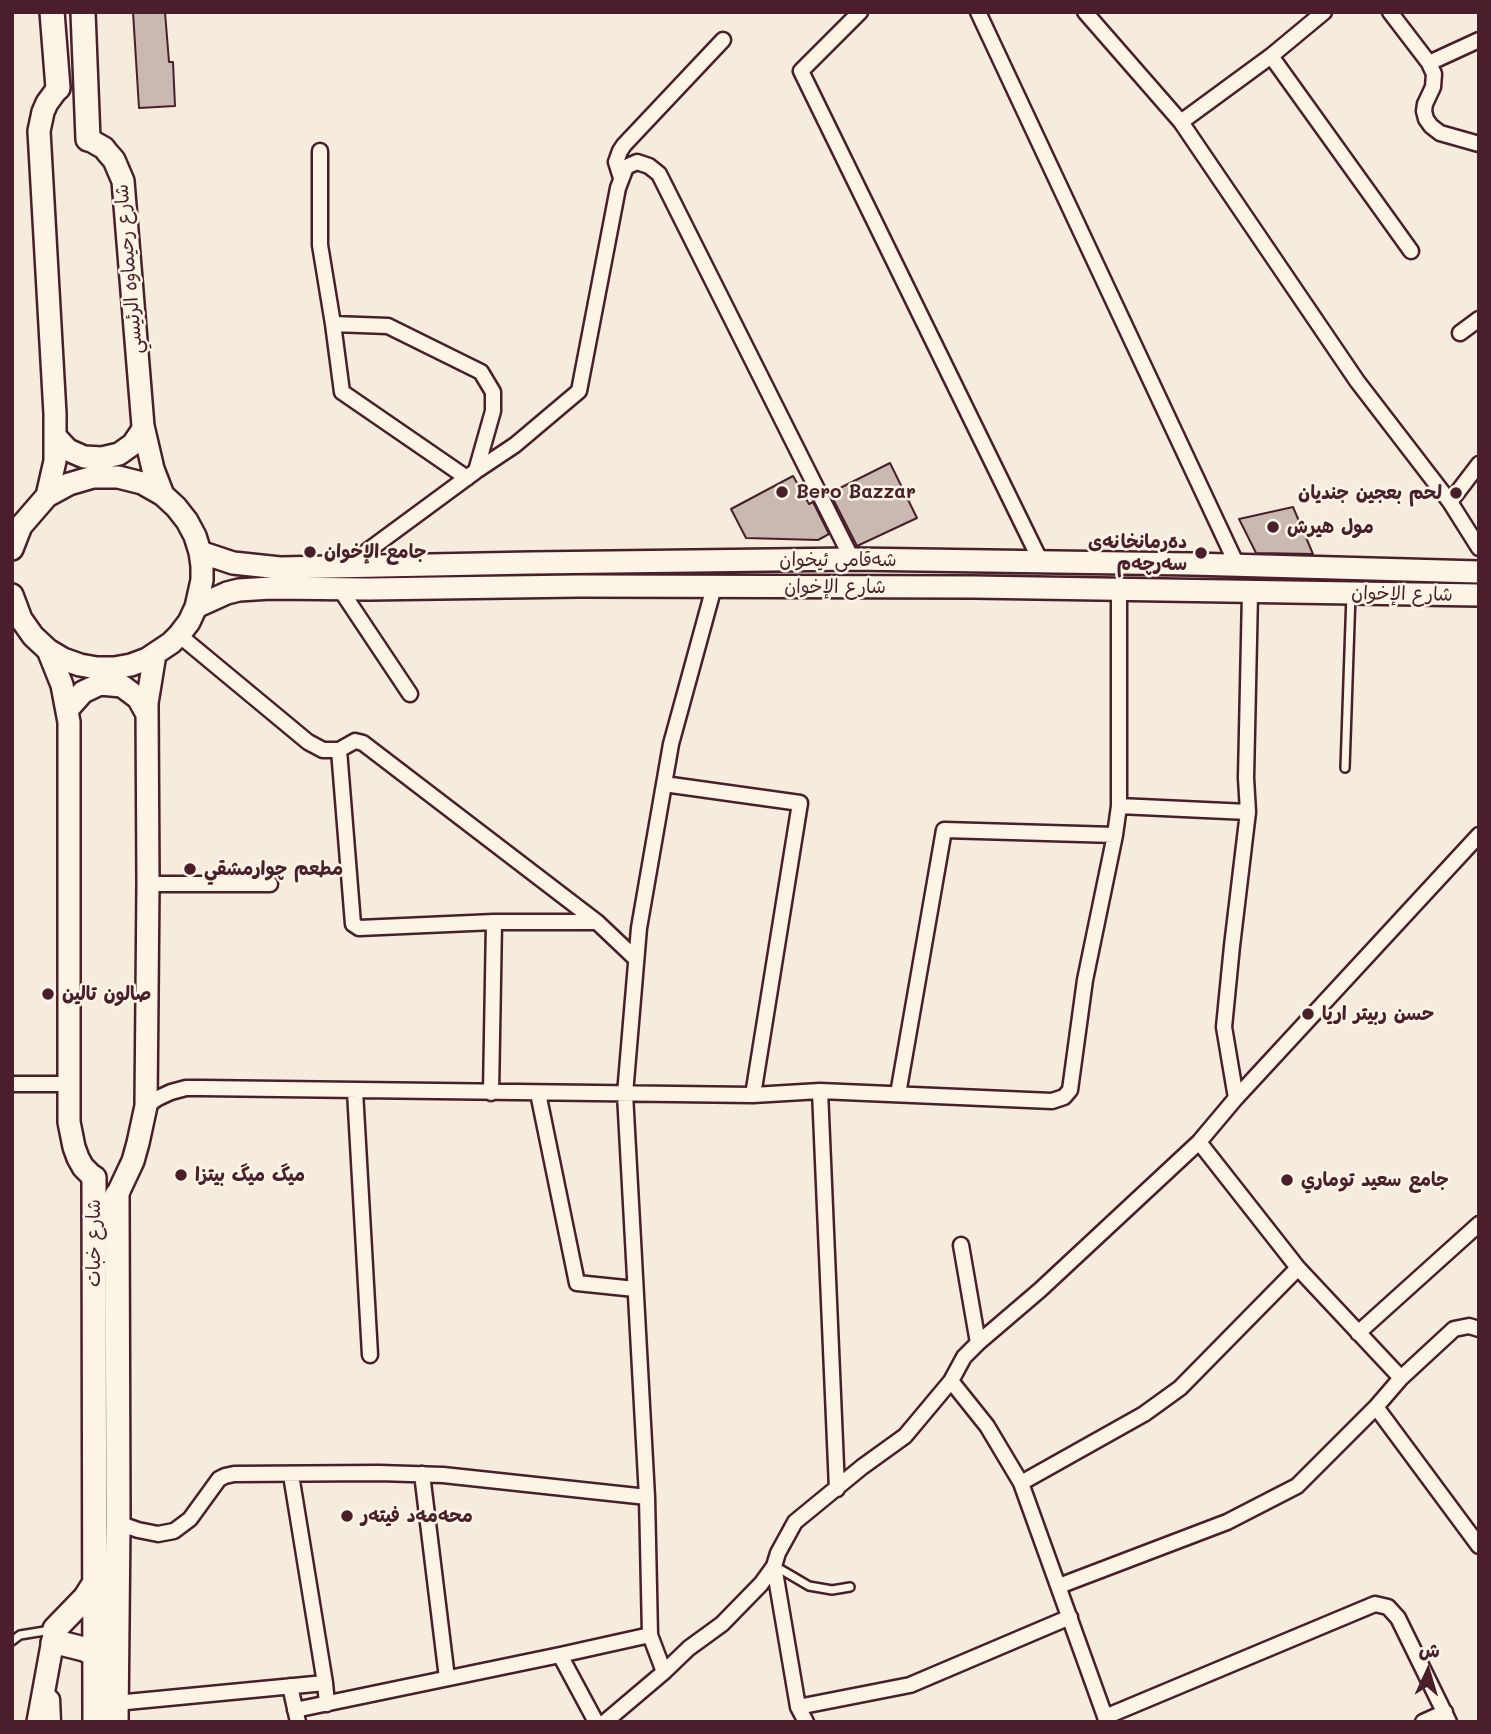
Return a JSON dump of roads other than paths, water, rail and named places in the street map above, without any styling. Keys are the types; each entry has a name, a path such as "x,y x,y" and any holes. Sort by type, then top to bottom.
{"main road":[{"path":"47,496 55,461 56,437 38,131 47,103 58,88 52,12"},
{"name":"شارع رحيماوه الرئيسي","path":"83,12 88,139 104,148 114,160 123,181 144,429 153,468 163,495"},
{"path":"56,437 68,450 84,457 102,458 119,454 133,444 144,429"},
{"path":"12,549 21,526 47,496 69,484 93,477 118,477 142,483 163,495 176,507 195,536 200,552 202,580 196,607 179,635 147,659 114,668 80,665 48,650 17,622 12,596"},
{"name":"شەقامی ئیخوان","path":"200,552 233,563 280,568 852,559 1479,572"},
{"path":"973,561 973,587"},
{"path":"233,563 227,576 233,587 239,590"},
{"name":"شارع الإخوان","path":"196,607 239,590 271,588 973,587 1479,595"},
{"name":"شارع خبات","path":"48,650 62,685 69,741 69,1122 74,1147 83,1167 94,1178 95,1722"},
{"name":"شارع خبات","path":"116,1712 117,1195 133,1161 146,1107 147,714 155,654"},
{"path":"67,709 83,692 100,684 122,686 138,698 147,714"},
{"path":"38,1722 54,1636 94,1584"},
{"path":"54,1636 64,1644 94,1654"}],"street":[{"path":"860,12 802,71 1041,562"},
{"path":"978,12 1237,565"},
{"path":"1085,12 1181,122 1357,381 1450,502 1479,548"},
{"path":"1181,122 1324,12"},
{"path":"1390,12 1429,63 1434,74 1433,87 1424,104 1426,119 1440,133 1479,144"},
{"path":"621,178 616,162 624,145 723,40"},
{"path":"1429,63 1479,40"},
{"path":"1271,55 1410,251"},
{"path":"320,151 320,245 342,392 472,474"},
{"path":"346,567 515,445 579,391 621,178 626,167 637,162 649,166 659,174 852,559"},
{"path":"1460,333 1479,319"},
{"path":"332,324 388,326 481,372 493,392 493,411 472,474"},
{"path":"1450,502 1479,464"},
{"path":"664,1672 650,1635 647,1497 625,1094 639,928 671,744 714,587"},
{"path":"340,589 410,694"},
{"path":"146,1107 158,1098 186,1088 753,1095 820,1091 1052,1101 1064,1097 1070,1090 1086,980 1119,806 1119,590"},
{"path":"1236,1098 1224,1027 1248,812 1246,778 1250,593"},
{"path":"179,635 308,742 323,750 339,750 355,741 363,743 597,922 636,959"},
{"path":"339,750 353,924 359,928 494,922 597,922"},
{"path":"664,784 800,803 753,1095"},
{"path":"1119,806 1248,812"},
{"path":"898,1094 944,830 1115,835"},
{"path":"605,1722 689,1648 722,1624 761,1584 774,1566 795,1522 905,1436 951,1381 964,1357 978,1343 1040,1290 1199,1142 1236,1098 1479,835"},
{"path":"148,884 270,884"},
{"path":"491,1093 494,922"},
{"path":"12,1084 69,1084"},
{"path":"355,1091 370,1355"},
{"path":"820,1091 837,1489"},
{"path":"538,1093 577,1283 635,1289"},
{"path":"1199,1142 1298,1268 1401,1378"},
{"path":"1358,1333 1479,1224"},
{"path":"961,1245 978,1343"},
{"path":"1021,1483 1144,1414 1180,1388 1298,1268"},
{"path":"1059,1586 1227,1522 1297,1486 1376,1407 1401,1378 1454,1329 1469,1326 1479,1329"},
{"path":"951,1381 987,1426 1021,1483 1106,1719 1375,1604 1388,1607 1398,1618 1447,1717 1423,1722"},
{"path":"1376,1407 1479,1546"},
{"path":"118,1523 158,1534 174,1531 190,1519 214,1484 225,1476 234,1474 422,1474 647,1497"},
{"path":"422,1474 447,1678"},
{"path":"290,1475 327,1704"},
{"path":"774,1566 798,1707 806,1722"},
{"path":"798,1707 910,1685 1070,1617"},
{"path":"290,1686 297,1716 327,1704 650,1635"},
{"path":"560,1655 596,1722"},
{"path":"116,1712 325,1682"},
{"path":"43,1690 52,1699 53,1722"}],"lane":[{"path":"1345,768 1351,594"},
{"path":"774,1566 809,1586 832,1590 850,1587"},
{"path":"12,1641 20,1635 54,1636"}],"place":[{"name":"Bero Bazzar","path":"782,492"},
{"name":"لحم بعجين جنديان","path":"1456,493"},
{"name":"مول هيرش","path":"1273,527"},
{"name":"جامع الإخوان","path":"310,552"},
{"name":"دەرمانخانەی سەرچەم","path":"1201,553"},
{"name":"مطعم چوارمشقي","path":"190,869"},
{"name":"صالون تالين","path":"48,994"},
{"name":"حسن ربيتر اريا","path":"1308,1014"},
{"name":"ميگ ميگ بيتزا","path":"181,1175"},
{"name":"جامع سعيد توماري","path":"1287,1180"},
{"name":"محەمەد فیتەر","path":"347,1516"}]}
